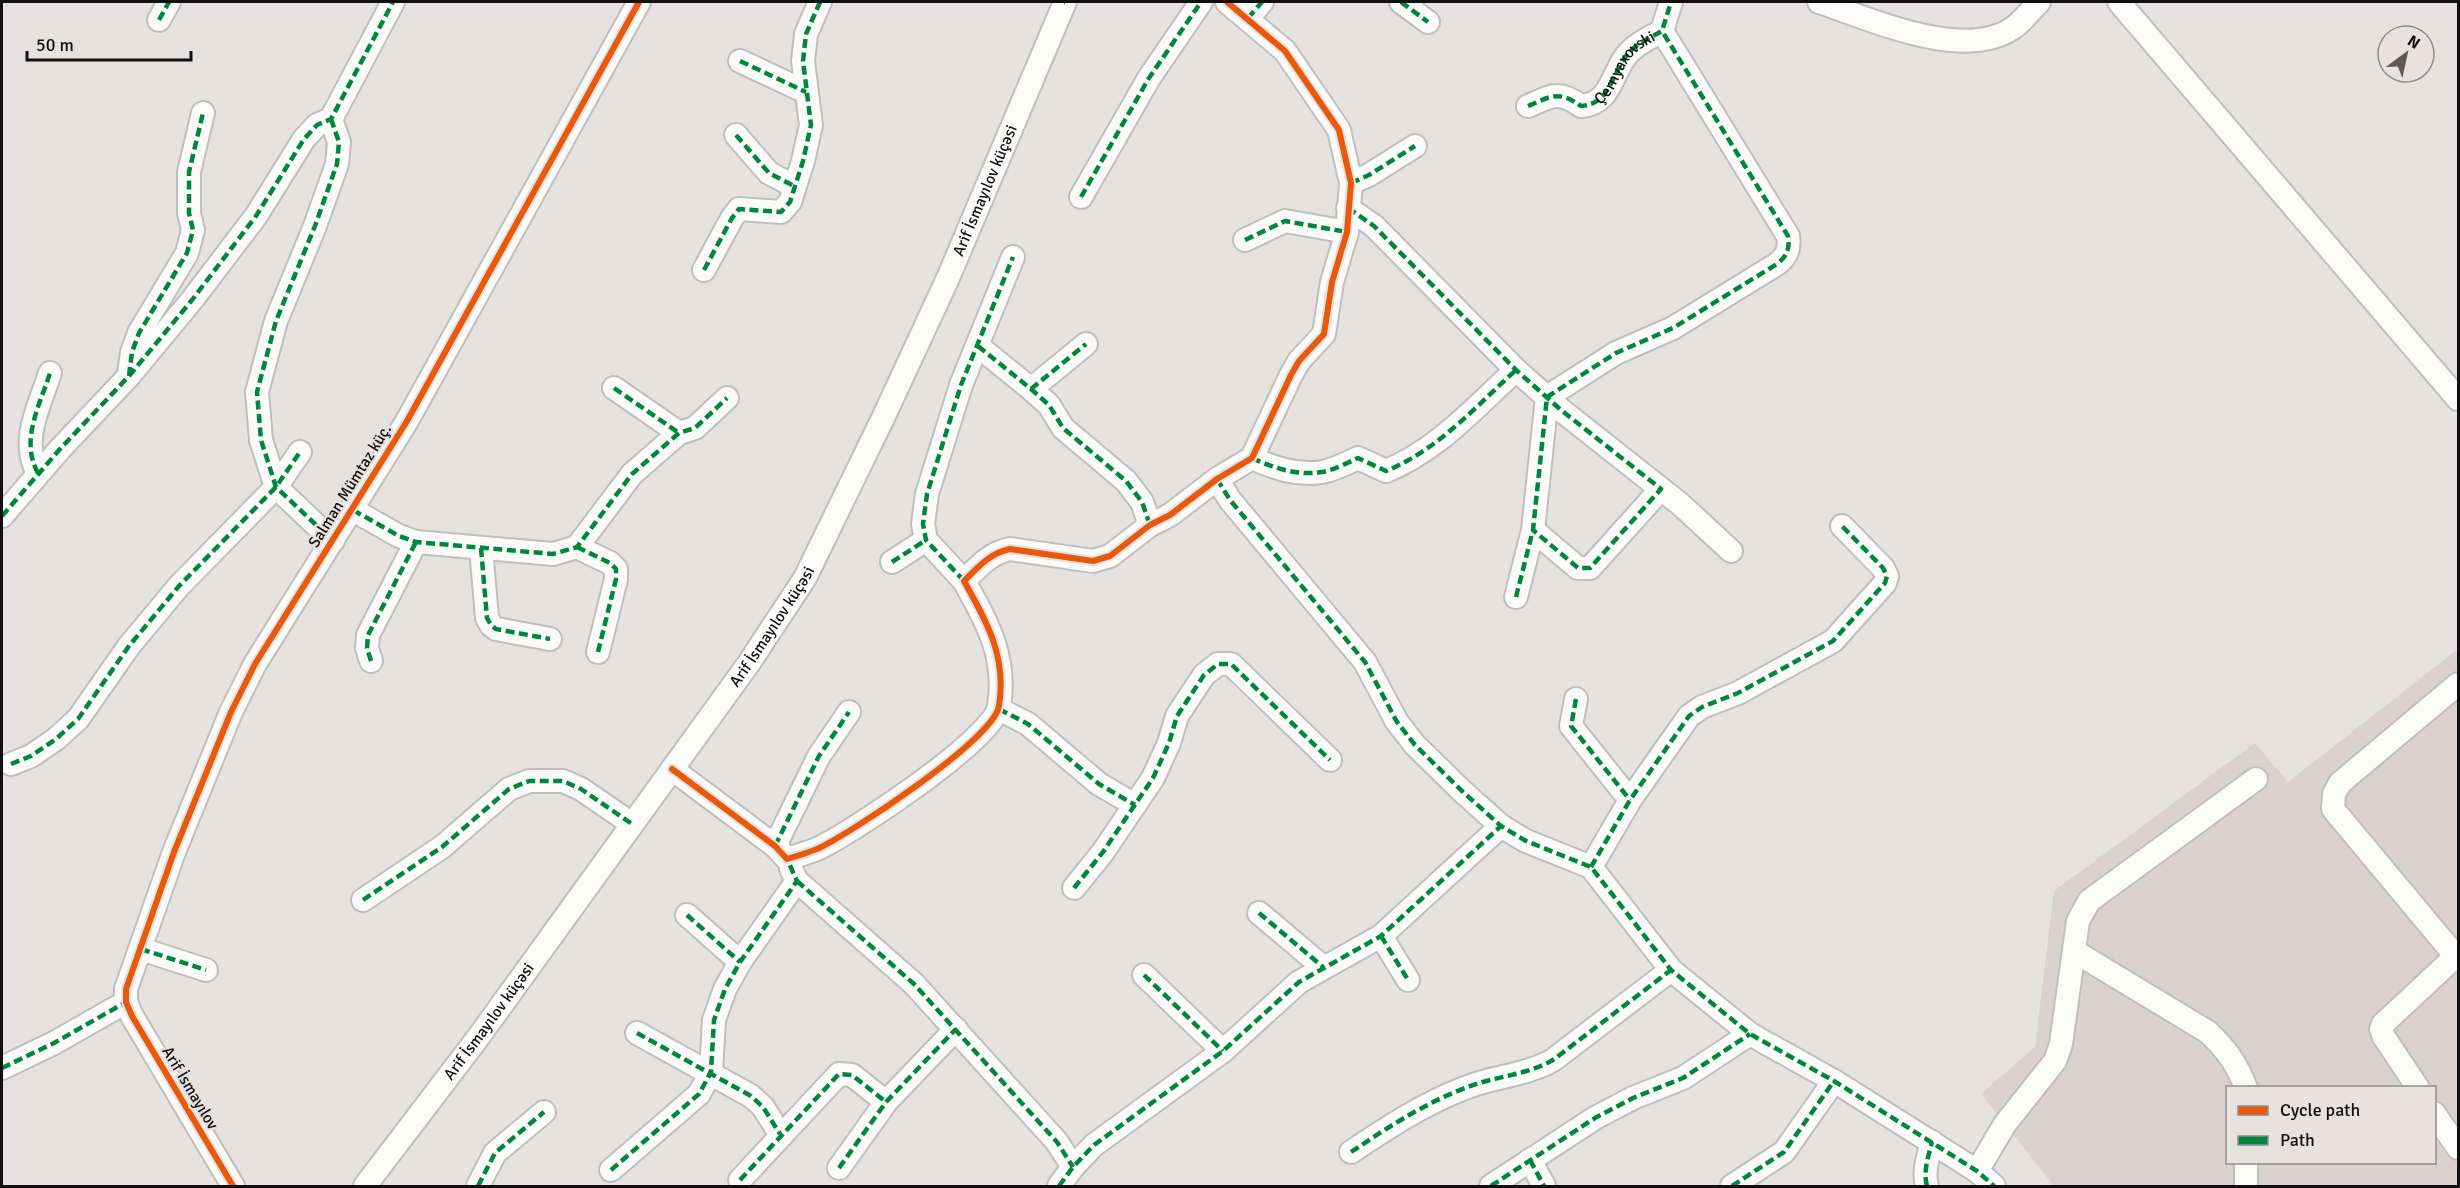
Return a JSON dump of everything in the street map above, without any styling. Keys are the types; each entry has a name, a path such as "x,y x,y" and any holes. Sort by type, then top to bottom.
{"street":[{"path":"2,516 129,375 192,300 256,216 304,139 317,125 331,119 393,2"},
{"name":"Salman Mümtaz küç.","path":"126,1002 126,989 174,852 231,712 255,664 353,510 406,421 639,2"},
{"path":"704,270 739,209 781,212 790,202 811,125 803,62 806,34 820,2"},
{"name":"Arif İsmayılov küçəsi","path":"365,1186 477,1039 776,626 805,579 948,278 1065,2"},
{"path":"1081,197 1149,78 1201,2"},
{"path":"964,581 997,552 1010,549 1093,561 1110,556 1150,525 1170,515 1217,478 1252,458 1295,368 1323,334 1332,282 1347,232 1351,183 1339,130 1255,10 1227,2"},
{"path":"1401,2 1428,22"},
{"name":"Çernyaxovski","path":"1527,106 1556,94 1569,98 1581,106 1593,106 1604,97 1626,56 1634,47 1662,31 1671,2"},
{"path":"1819,2 1937,39 1976,42 2013,28 2039,2"},
{"path":"2119,2 2458,399"},
{"path":"1547,397 1616,353 1673,328 1720,299 1785,258 1790,246 1788,236 1662,31"},
{"path":"740,61 806,92"},
{"path":"129,375 132,352 139,333 187,253 193,230 189,213 189,172 203,113"},
{"path":"331,119 339,142 337,164 315,226 276,321 257,392 261,440 276,487 333,541"},
{"path":"736,135 769,173 794,186"},
{"path":"1351,183 1369,175 1415,146"},
{"path":"1348,208 1374,226 1516,370 1561,410 1661,489 1731,551"},
{"path":"1245,240 1285,221 1347,232"},
{"path":"781,853 817,849 848,832 923,782 986,727 999,709 1001,667 989,626 964,581 926,540 923,524 927,494 961,386 1013,257"},
{"path":"1031,389 1086,344"},
{"path":"978,346 1050,405 1063,428 1126,481 1142,502 1150,525"},
{"path":"1252,458 1275,468 1294,472 1323,472 1358,458 1386,471 1407,463 1436,444 1516,370"},
{"path":"39,474 30,459 30,436 50,374"},
{"path":"614,388 679,433"},
{"path":"1516,597 1533,530 1547,397"},
{"path":"353,510 399,536 416,542 553,554 577,547 632,474 679,433 695,428 727,398"},
{"path":"11,764 31,756 56,739 78,719 129,646 172,595 276,487 300,452"},
{"path":"1217,478 1230,500 1365,662 1397,722 1415,745 1501,826 1526,841 1591,867 1671,970 1750,1034 1834,1081 1932,1142 1977,1171 1994,1186"},
{"path":"1533,530 1578,568 1590,568 1661,489"},
{"path":"1591,867 1630,800 1689,716 1702,707 1738,693 1833,641 1886,583 1887,576 1883,568 1842,526"},
{"path":"892,562 926,540"},
{"path":"371,662 367,648 368,635 416,542"},
{"path":"577,547 610,563 616,569 616,579 598,652"},
{"path":"481,548 488,618 491,625 496,629 550,639"},
{"path":"1074,888 1103,852 1154,778 1169,743 1177,716 1204,675 1218,664 1231,664 1330,760"},
{"path":"2417,1086 2381,1029 2383,1024 2457,957 2333,809 2334,794 2340,783 2458,684"},
{"path":"1576,699 1571,726 1630,800"},
{"path":"999,709 1028,724 1099,784 1135,805"},
{"path":"781,853 819,756 849,712"},
{"path":"672,769 781,853 797,881 888,959 956,1029 1057,1142 1073,1167"},
{"path":"1977,1171 2005,1124 2055,1061 2061,1044 2078,921 2089,901 2256,778"},
{"path":"363,900 442,847 509,789 529,781 562,781 581,789 632,825"},
{"path":"1059,1186 1094,1145 1223,1051 1299,982 1381,936 1501,826"},
{"path":"611,1170 699,1094 711,1072 714,1020 724,990 740,962 797,881"},
{"path":"1259,913 1323,968"},
{"path":"687,915 740,962"},
{"path":"1381,936 1408,980"},
{"path":"141,949 206,970"},
{"path":"2074,951 2208,1032 2224,1047 2238,1067 2245,1086"},
{"path":"1351,1152 1407,1115 1466,1087 1537,1069 1553,1060 1671,970"},
{"path":"1144,975 1223,1051"},
{"path":"2,1068 126,1002"},
{"name":"Arif İsmayılov","path":"126,1002 132,1016 233,1186"},
{"path":"839,1168 886,1102 956,1029"},
{"path":"637,1034 711,1072 751,1096 763,1107 780,1134"},
{"path":"1491,1186 1595,1118 1633,1098 1683,1078 1750,1034"},
{"path":"740,1180 780,1134 839,1074 852,1075 886,1102"},
{"path":"1732,1186 1784,1152 1834,1081"},
{"path":"478,1186 495,1153 544,1112"},
{"path":"2436,1116 2458,1148"},
{"path":"1926,1186 1924,1176 1932,1142"},
{"path":"1530,1160 1544,1186"},
{"path":"2246,1164 2246,1186"}],"shaded area":[{"path":"2458,649 2458,1186 2054,1186 1981,1094 2035,1047 2054,891 2255,743 2288,782"}],"marked path":[{"path":"159,20 169,2"},
{"path":"2,516 60,449 129,376 192,300 256,216 304,139 317,125 331,119 393,2"},
{"path":"704,270 739,209 781,212 790,202 811,125 803,61 806,34 820,2"},
{"path":"1081,197 1149,78 1201,2"},
{"path":"1248,18 1262,2"},
{"path":"1401,2 1428,22"},
{"path":"1528,106 1555,96 1566,98 1581,106 1598,100 1609,88 1626,56 1634,48 1662,31 1671,2"},
{"path":"1516,597 1533,530 1547,397 1616,353 1673,328 1777,264 1785,255 1789,245 1788,236 1662,31"},
{"path":"740,61 806,92"},
{"path":"129,376 132,352 139,333 187,253 193,230 189,213 189,172 203,113"},
{"path":"331,119 339,142 337,164 315,226 276,321 257,392 261,440 276,487 333,541"},
{"path":"736,135 769,173 794,186"},
{"path":"1351,183 1369,175 1415,146"},
{"path":"1348,208 1374,226 1516,370 1561,410 1661,489 1590,568 1578,568 1533,530"},
{"path":"1245,240 1285,221 1347,232"},
{"path":"964,581 926,540 923,524 927,494 961,385 1013,257"},
{"path":"1031,389 1086,344"},
{"path":"978,346 1049,405 1063,428 1126,481 1142,502 1150,525"},
{"path":"1252,458 1286,470 1304,473 1331,470 1358,458 1386,471 1405,462 1439,440 1516,370"},
{"path":"38,473 33,461 31,436 50,373"},
{"path":"614,388 679,433"},
{"path":"353,510 399,536 416,542 553,554 577,547 632,474 679,433 695,428 727,398"},
{"path":"11,764 31,756 56,739 78,719 129,646 179,586 276,487 300,452"},
{"path":"1217,479 1230,500 1365,662 1397,722 1415,745 1462,791 1501,826 1526,841 1591,867 1671,970 1750,1034 1834,1081 1977,1171 1994,1186"},
{"path":"1591,867 1630,800 1689,716 1702,707 1738,693 1833,641 1885,583 1887,576 1883,568 1842,526"},
{"path":"892,562 926,540"},
{"path":"371,661 367,648 368,635 416,542"},
{"path":"577,547 610,563 616,569 616,579 598,652"},
{"path":"481,548 487,618 491,625 496,629 550,639"},
{"path":"1074,888 1103,852 1153,778 1169,743 1177,716 1204,675 1218,664 1231,664 1330,760"},
{"path":"1576,699 1571,726 1630,800"},
{"path":"999,709 1028,724 1099,784 1135,805"},
{"path":"775,846 819,756 849,712"},
{"path":"363,900 442,847 509,789 529,781 563,781 581,789 632,824"},
{"path":"1059,1186 1094,1145 1223,1051 1299,982 1381,936 1501,826"},
{"path":"611,1170 699,1094 711,1072 714,1020 725,989 740,962 797,881 787,859"},
{"path":"797,881 914,984 1057,1142 1073,1167"},
{"path":"1259,913 1323,967"},
{"path":"687,915 740,962"},
{"path":"1381,936 1408,980"},
{"path":"141,949 206,970"},
{"path":"1351,1152 1406,1117 1450,1094 1476,1084 1532,1069 1553,1060 1671,970"},
{"path":"1144,975 1223,1051"},
{"path":"2,1068 54,1043 126,1002"},
{"path":"839,1168 886,1102 956,1029"},
{"path":"637,1033 751,1096 763,1107 780,1134"},
{"path":"1491,1186 1595,1118 1633,1098 1683,1078 1750,1034"},
{"path":"740,1180 839,1074 852,1075 886,1102"},
{"path":"1732,1186 1784,1152 1834,1081"},
{"path":"478,1186 495,1153 544,1112"},
{"path":"1927,1186 1926,1170 1932,1142"},
{"path":"1530,1160 1544,1186"}],"cycle path":[{"path":"233,1186 132,1016 126,1002 126,989 174,852 231,712 255,664 407,421 639,2"},
{"path":"672,769 775,846 787,859 817,849 834,840 888,806 948,762 991,721 999,706 1001,688 998,656 987,626 964,581 979,566 990,557 1010,549 1093,561 1110,556 1150,525 1170,515 1217,479 1252,458 1299,361 1324,334 1332,282 1347,232 1351,183 1339,130 1285,51 1227,2"}]}
